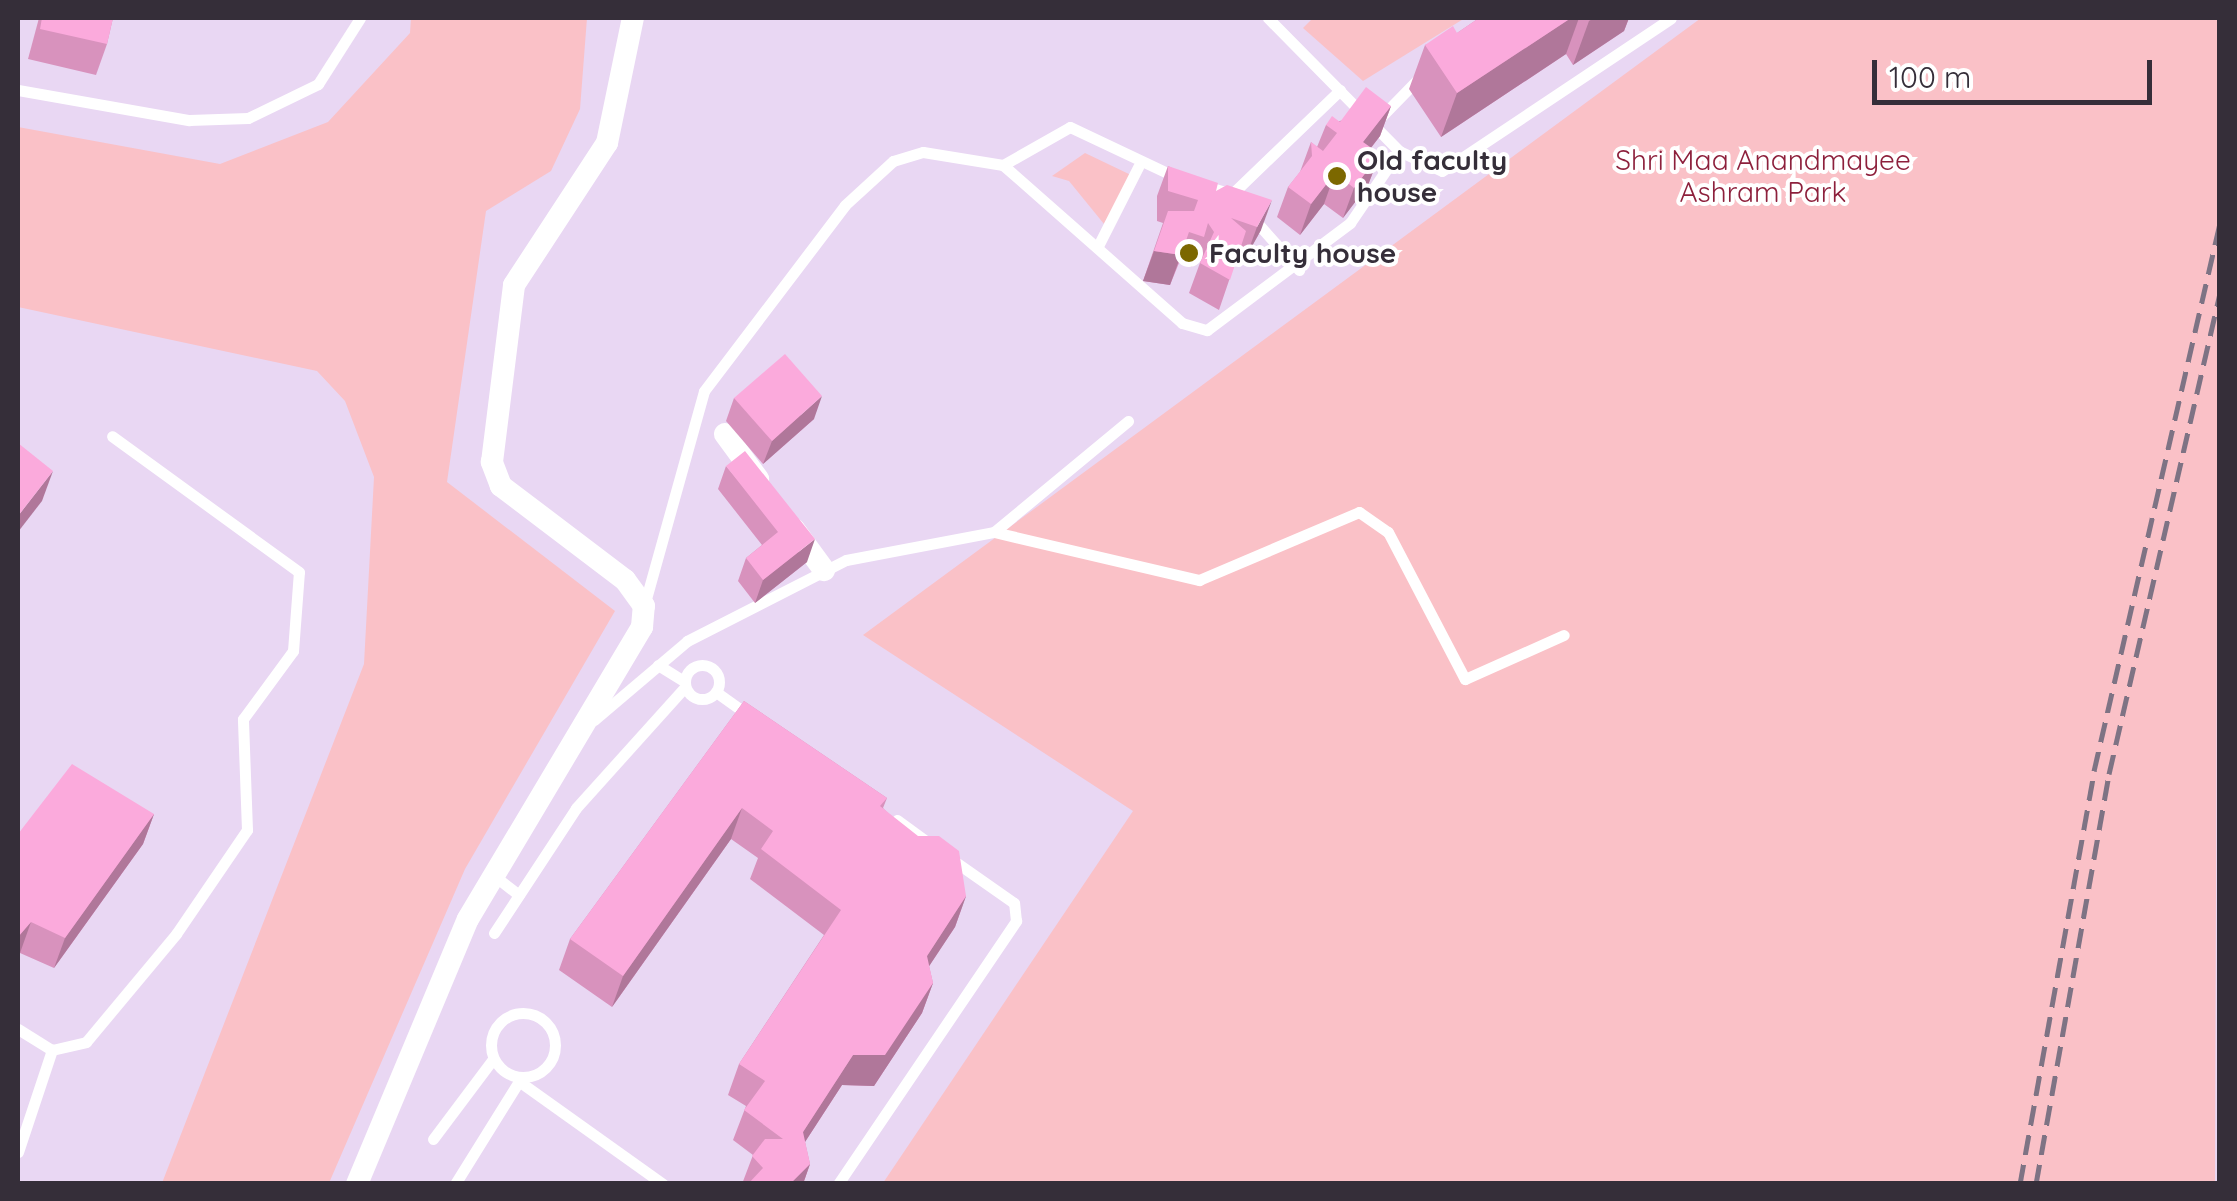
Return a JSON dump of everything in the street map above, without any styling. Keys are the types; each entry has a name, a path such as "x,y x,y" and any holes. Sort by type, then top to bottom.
{"street":[{"path":"357,1184 492,874 642,627 644,606 625,580 501,486 492,462 514,285 607,144 633,18"},
{"path":"726,434 824,570"}],"lane":[{"path":"18,90 189,120 248,118 318,84 360,18"},
{"path":"1268,18 1399,151 1442,171 1671,18"},
{"path":"1373,125 1434,63"},
{"path":"1232,194 1340,90"},
{"path":"1003,165 1070,127 1138,167 1232,194 1299,270"},
{"path":"644,606 704,392 845,205 907,155 1003,165 1200,330 1299,270 1350,224 1399,151"},
{"path":"1098,246 1138,167"},
{"path":"994,532 1128,421"},
{"path":"18,1029 52,1050 86,1042 176,934 247,830 243,719 293,651 299,572 112,436"},
{"path":"576,736 688,642 824,570 866,552 994,532 1198,580 1359,512 1388,532 1465,678 1564,635"},
{"path":"688,642 697,665 716,672 716,692"},
{"path":"658,665 685,684 696,698 716,692"},
{"path":"494,934 626,744 685,684 697,665"},
{"path":"716,692 763,726"},
{"path":"838,1184 1019,914 888,814"},
{"path":"492,874 519,895"},
{"path":"433,1139 493,1059 502,1020 542,1018 554,1036 553,1058 521,1080 455,1184"},
{"path":"18,1152 52,1050"},
{"path":"493,1059 662,1184"}],"green space":[{"path":"411,18 587,18 580,109 551,171 486,211 447,482 615,611 465,869 329,1183 162,1183 364,664 374,477 345,401 317,371 18,307 18,127 220,164 328,122 410,33"},
{"path":"1313,18 1465,18 1363,81 1303,28"},
{"name":"Shri Maa Anandmayee Ashram Park","path":"1701,18 2219,18 2215,1183 883,1183 1133,811 863,635"},
{"path":"1085,153 1131,175 1104,224 1069,181 1052,176"}],"building":[{"path":"42,18 113,18 107,44 40,29"},
{"path":"1479,18 1571,18 1457,93 1425,45 1453,26 1457,33"},
{"path":"1366,87 1391,106 1363,142 1380,154 1354,188 1335,173 1311,204 1288,187 1312,156 1311,142 1323,151 1337,133 1326,125 1332,116 1340,122"},
{"path":"1168,166 1218,183 1216,191 1227,185 1272,200 1257,227 1231,218 1246,231 1230,280 1200,263 1214,232 1208,223 1204,237 1189,232 1181,255 1154,251 1168,211 1194,211 1198,200 1168,191"},
{"path":"785,354 822,396 772,441 734,398"},
{"path":"18,443 53,471 18,516"},
{"path":"745,451 815,539 763,580 746,558 778,532 726,466"},
{"path":"744,701 887,798 880,806 918,836 939,836 959,851 966,896 927,956 933,983 885,1055 853,1055 803,1132 810,1164 790,1184 748,1184 763,1168 752,1156 765,1139 783,1139 744,1110 765,1081 739,1064 841,910 761,849 773,831 742,808 623,976 570,939"},
{"path":"72,764 154,814 65,938 31,922 18,937 18,834"}],"railway":[{"path":"2020,1184 2094,771 2220,223"},
{"path":"2036,1184 2109,774 2220,293"}],"place":[{"name":"Old faculty house","path":"1337,176"},
{"name":"Faculty house","path":"1189,253"}]}
